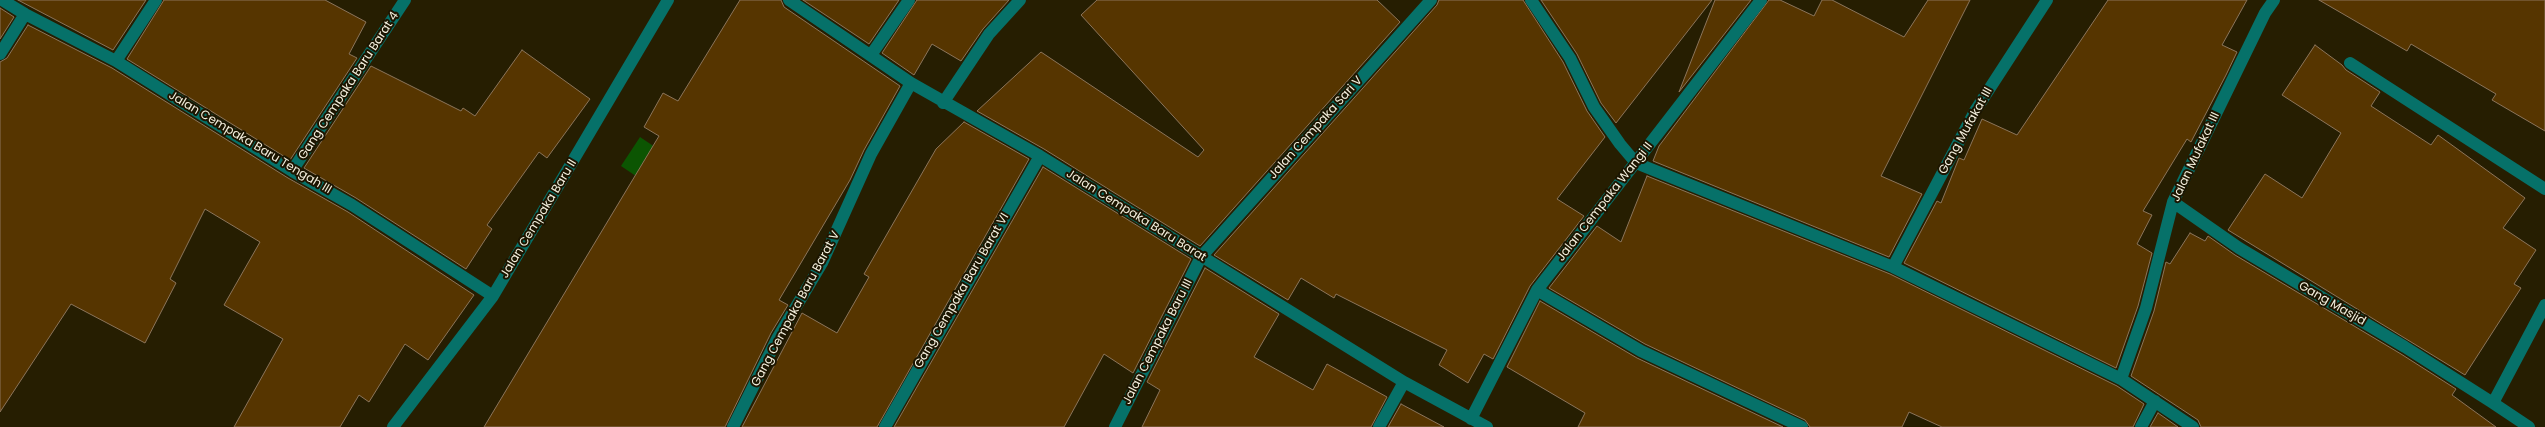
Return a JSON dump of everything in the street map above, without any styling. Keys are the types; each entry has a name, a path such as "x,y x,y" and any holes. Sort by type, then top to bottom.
{"street":[{"name":"Jalan Cempaka Baru Tengah III","path":"2,0 116,61 292,171 352,205 493,296"},
{"path":"116,61 156,0"},
{"name":"Gang Cempaka Baru Barat 4","path":"292,171 405,0"},
{"name":"Jalan Cempaka Baru II","path":"393,427 493,296 668,0"},
{"name":"Jalan Cempaka Baru Barat","path":"789,0 943,103 1040,156 1404,382 1487,427"},
{"path":"871,55 909,0"},
{"path":"943,103 989,34 1020,0"},
{"name":"Jalan Cempaka Sari V","path":"1201,257 1431,0"},
{"path":"1531,0 1570,58 1594,107 1636,163 1893,268 2121,379 2193,427"},
{"name":"Jalan Cempaka Wangi II","path":"1471,419 1537,290 1761,0"},
{"name":"Gang Mufakat III","path":"1893,268 1975,111 2047,0"},
{"name":"Jalan Mufakat III","path":"2121,379 2146,308 2173,202 2265,13 2274,0"},
{"path":"0,54 25,14"},
{"path":"2350,63 2545,189"},
{"name":"Gang Cempaka Baru Barat V","path":"733,427 778,337 829,248 870,154 911,83"},
{"name":"Gang Cempaka Baru Barat VI","path":"885,427 1040,156"},
{"name":"Gang Masjid","path":"2173,202 2240,248 2321,299 2405,346 2530,427"},
{"name":"Jalan Cempaka Baru III","path":"1115,427 1201,257"},
{"path":"1537,290 1641,351 1802,427"},
{"path":"2493,403 2545,305"},
{"path":"1379,427 1404,382"},
{"path":"2141,427 2155,401"}],"green space":[{"path":"640,137 701,178 682,207 621,166"}],"building":[{"path":"18,0 146,0 113,50"},
{"path":"164,0 325,0 366,22 349,54 357,58 290,160 127,59"},
{"path":"740,0 781,0 784,7 900,86 864,150 850,180 779,300 788,305 771,333 725,427 484,427 659,136 644,127 663,93 678,101"},
{"path":"803,0 899,0 869,44"},
{"path":"917,0 1009,0 983,29 961,61 932,44 914,75 882,53"},
{"path":"1097,0 1377,0 1400,22 1200,246 1044,149 977,111 1041,52 1198,157 1204,150 1081,15"},
{"path":"1439,0 1523,0 1563,62 1587,111 1605,137 1557,199 1584,216 1530,286 1493,359 1484,354 1468,383 1439,365 1447,350 1336,294 1334,298 1301,278 1288,300 1214,255 1437,5"},
{"path":"1541,0 1712,0 1616,123 1601,103 1577,54"},
{"path":"1715,0 1751,0 1679,92"},
{"path":"1769,0 1780,0 1814,16 1822,0 1832,0 1904,37 1928,0 1970,0 1881,176 1922,194 1889,257 1653,161 1659,146"},
{"path":"2108,0 2247,0 2222,45 2237,52 2226,75 2191,142 2187,139 2143,211 2152,215 2137,244 2152,253 2138,306 2116,368 1904,263 1937,201 1941,203 1959,158 1964,160 1982,119 2017,135"},
{"path":"2319,0 2545,0 2545,131 2492,100 2496,94 2411,44 2407,51"},
{"path":"0,8 14,17 0,39"},
{"path":"28,25 112,68 288,178 348,212 474,295 428,360 405,344 369,402 359,395 340,427 234,427 283,339 224,305 260,242 205,209 170,279 176,283 145,343 71,304 0,412 0,62 7,58"},
{"path":"2315,45 2346,70 2380,92 2371,106 2431,145 2438,135 2525,198 2503,228 2536,250 2514,284 2521,288 2465,375 2228,230 2265,174 2302,198 2341,133 2282,95"},
{"path":"522,50 590,99 547,158 539,152 487,225 492,229 466,269 356,198 304,168 371,66 461,111 463,108 475,116"},
{"path":"964,122 1029,159 877,427 742,427 802,313 837,333 869,277 864,274 936,149"},
{"path":"1043,167 1191,259 1133,373 1104,354 1064,427 894,427"},
{"path":"1647,176 1890,274 2117,386 2144,404 2133,427 1942,427 1909,412 1902,427 1810,427 1805,420 1645,344 1549,288 1597,226 1621,242"},
{"path":"2190,233 2205,241 2208,236 2235,255 2401,354 2456,389 2452,395 2496,427 2201,427 2198,420 2131,376 2154,311 2166,262 2170,264"},
{"path":"1205,268 1279,314 1254,357 1313,390 1327,364 1387,397 1371,427 1142,427 1160,390 1147,382"},
{"path":"1540,301 1637,358 1783,427 1578,427 1585,413 1507,367"},
{"path":"1401,404 1444,427 1388,427"},
{"path":"2158,413 2178,427 2150,427"}]}
